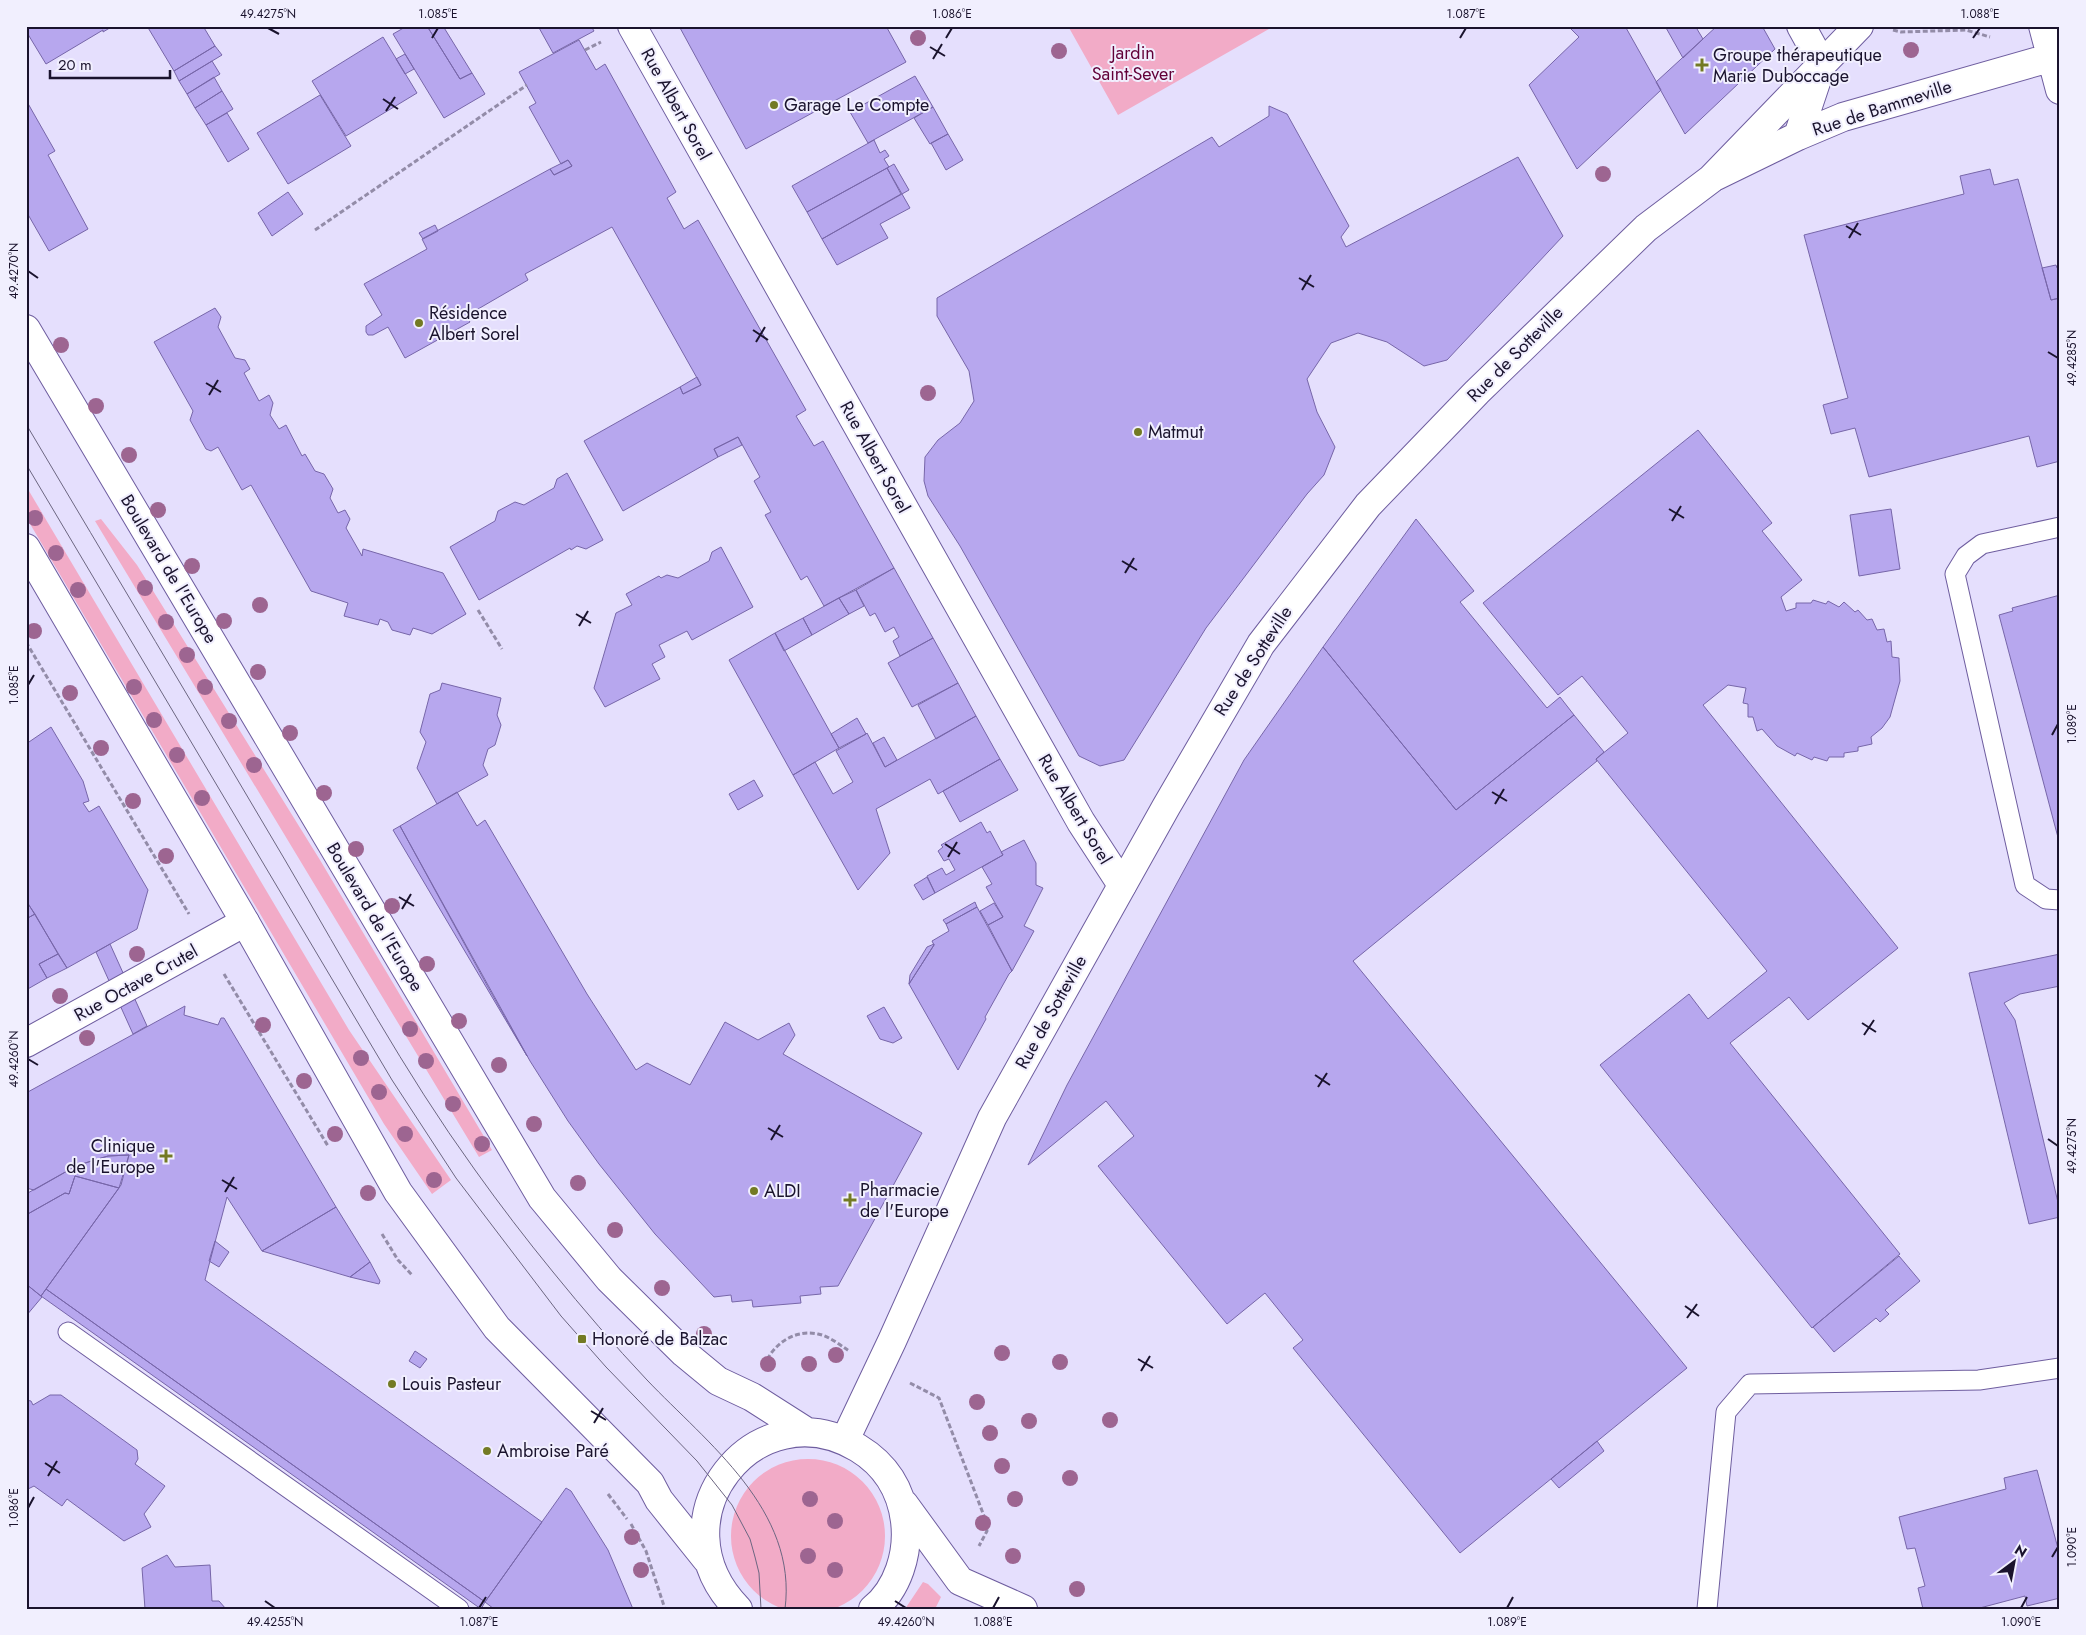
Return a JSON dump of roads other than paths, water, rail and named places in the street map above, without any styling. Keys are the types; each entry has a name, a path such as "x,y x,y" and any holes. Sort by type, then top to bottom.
{"street":[{"name":"Rue Albert Sorel","path":"632,26 1081,822 1122,885"},
{"path":"1798,136 1822,64 1801,26"},
{"name":"Rue de Sotteville","path":"845,1440 892,1341 992,1118 1226,700 1261,644 1368,505 1477,392 1587,283 1646,228 1711,179 1859,26"},
{"path":"2043,26 2056,56 2060,90"},
{"name":"Rue de Bammeville","path":"1711,179 1798,136 1843,117 2056,56"},
{"name":"Boulevard de l'Europe","path":"26,329 542,1198 609,1279 684,1353 718,1381 752,1397 807,1432"},
{"path":"26,548 245,922 404,1200 497,1328 644,1475 659,1500 707,1560 729,1604"},
{"name":"Rue Octave Crutel","path":"26,1043 245,922"},
{"path":"707,1560 704,1534 708,1507 717,1485 732,1466 754,1447 780,1436 807,1432 826,1434 845,1440 870,1455 890,1476 902,1502 960,1581 1023,1609"},
{"path":"873,1609 882,1601 900,1572 907,1538 902,1502"}],"lane":[{"path":"2060,527 1982,544 1966,556 1956,574 2025,886 2046,899 2060,900"},
{"path":"68,1332 459,1609"},
{"path":"1707,1609 1726,1412 1750,1384 1979,1380 2060,1368"}],"tram line":[{"path":"26,424 253,805 376,1017 449,1133 513,1222 576,1300 647,1380 720,1454 743,1481 763,1510 777,1540 785,1573 785,1609"},
{"path":"26,464 392,1080 456,1178 561,1316 606,1367 697,1461 732,1505 750,1539 759,1573 761,1609"}],"place":[{"name":"Groupe thérapeutique Marie Duboccage","path":"1702,65"},
{"name":"Garage Le Compte","path":"774,105"},
{"name":"Résidence Albert Sorel","path":"419,323"},
{"name":"Matmut","path":"1138,432"},
{"name":"Clinique de l'Europe","path":"166,1156"},
{"name":"ALDI","path":"754,1191"},
{"name":"Pharmacie de l'Europe","path":"850,1200"},
{"name":"Honoré de Balzac","path":"582,1339"},
{"name":"Louis Pasteur","path":"392,1384"},
{"name":"Ambroise Paré","path":"487,1451"}],"park label":[{"name":"Jardin Saint-Sever","path":"1133,63"}]}
